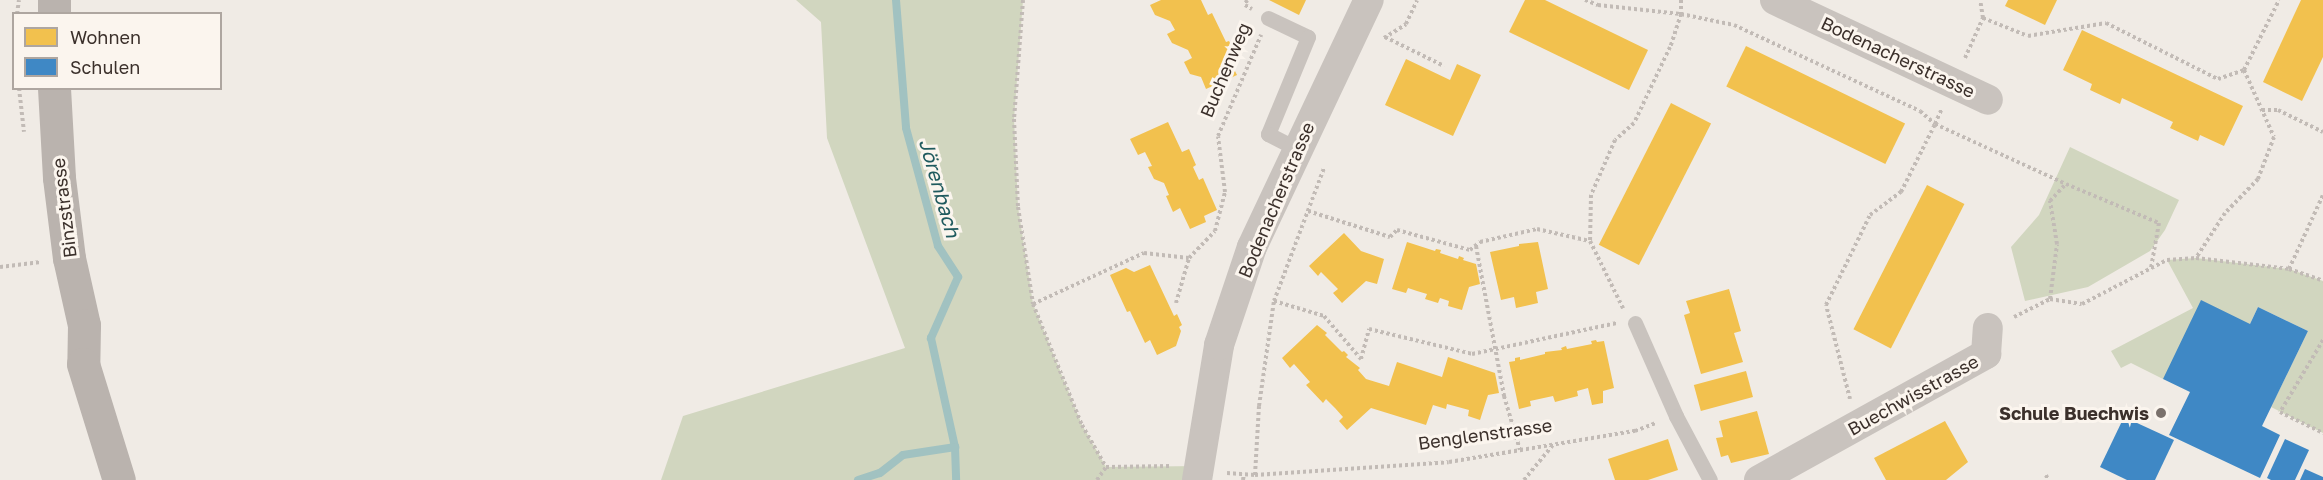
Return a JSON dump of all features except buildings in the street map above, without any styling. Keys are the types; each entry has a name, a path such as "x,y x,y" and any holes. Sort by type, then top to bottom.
{"main road":[{"name":"Binzstrasse","path":"54,90 59,178 69,258 84,325 82,364 119,480"},
{"name":"Binzstrasse","path":"84,325 102,354 143,480"}],"street":[{"name":"Bodenacherstrasse","path":"1775,0 1988,100"},
{"name":"Bodenacherstrasse","path":"1200,473 1219,345 1252,247 1363,12"},
{"name":"Buechwisstrasse","path":"1759,480 1986,354 1988,328"}],"lane":[{"name":"Buchenweg","path":"1268,18 1308,37 1268,134 1297,149"},
{"path":"1634,321 1676,416 1710,480"}],"path":[{"path":"1023,0 1014,119 1018,207 1033,304 1082,425 1106,467 1097,480"},
{"name":"Buchenweg","path":"1176,303 1189,258 1215,231 1226,192 1218,136 1268,18 1245,5 1247,0"},
{"path":"1380,47 1385,36 1406,24 1418,0"},
{"path":"1585,0 1598,5 1681,15 1734,25 1920,111 1935,124 2066,184 2159,223 2151,268"},
{"path":"1634,321 1618,303 1590,241 1591,195 1615,141 1634,123 1670,47 1681,15 1681,0"},
{"path":"1953,82 1983,18 1980,0"},
{"path":"1983,18 2028,36 2106,22 2218,79 2244,70 2279,0"},
{"path":"1363,12 1385,36 1444,66"},
{"path":"2196,258 2225,213 2259,179 2274,137 2244,70"},
{"path":"2262,110 2278,110 2323,132"},
{"path":"1851,401 1826,305 1870,215 1901,192 1935,124"},
{"path":"1255,475 1259,406 1274,301 1328,159"},
{"path":"2050,300 2057,243 2050,201 2066,184"},
{"path":"2289,269 2323,195"},
{"path":"1308,211 1390,237 1396,230 1470,250 1476,245 1537,229 1590,241"},
{"path":"1476,245 1504,396 1520,450"},
{"path":"1033,304 1144,253 1189,258"},
{"path":"0,267 69,258"},
{"path":"1988,328 2050,300 2082,304 2167,260 2196,258 2289,269 2323,281"},
{"path":"1274,301 1324,316 1360,360 1369,329 1472,354 1634,321"},
{"path":"2323,340 2280,412 2323,433"},
{"name":"Benglenstrasse","path":"1106,467 1255,475 1449,462 1635,431 1676,416"},
{"path":"1524,480 1553,445"},
{"path":"1243,480 1244,474"},
{"path":"2046,475 2048,480"}],"green space":[{"path":"796,0 1023,0 1014,119 1018,207 1033,304 1082,425 1106,467 1200,466 1197,480 661,480 683,416 905,348 827,138 821,22"},
{"path":"2070,147 2179,200 2165,230 2150,251 2088,287 2025,301 2011,247 2039,215"},
{"path":"2196,258 2289,269 2323,281 2323,433 2271,407 2308,331 2258,307 2250,324 2163,379 2131,363 2121,368 2111,351 2193,308 2167,260"}],"waterway":[{"name":"Jörenbach","path":"896,0 906,128 938,246 958,277 931,338 955,447 956,480"},
{"path":"858,480 880,473 903,455 955,447"}],"place":[{"name":"Schule Buechwis","path":"2161,413"}]}
